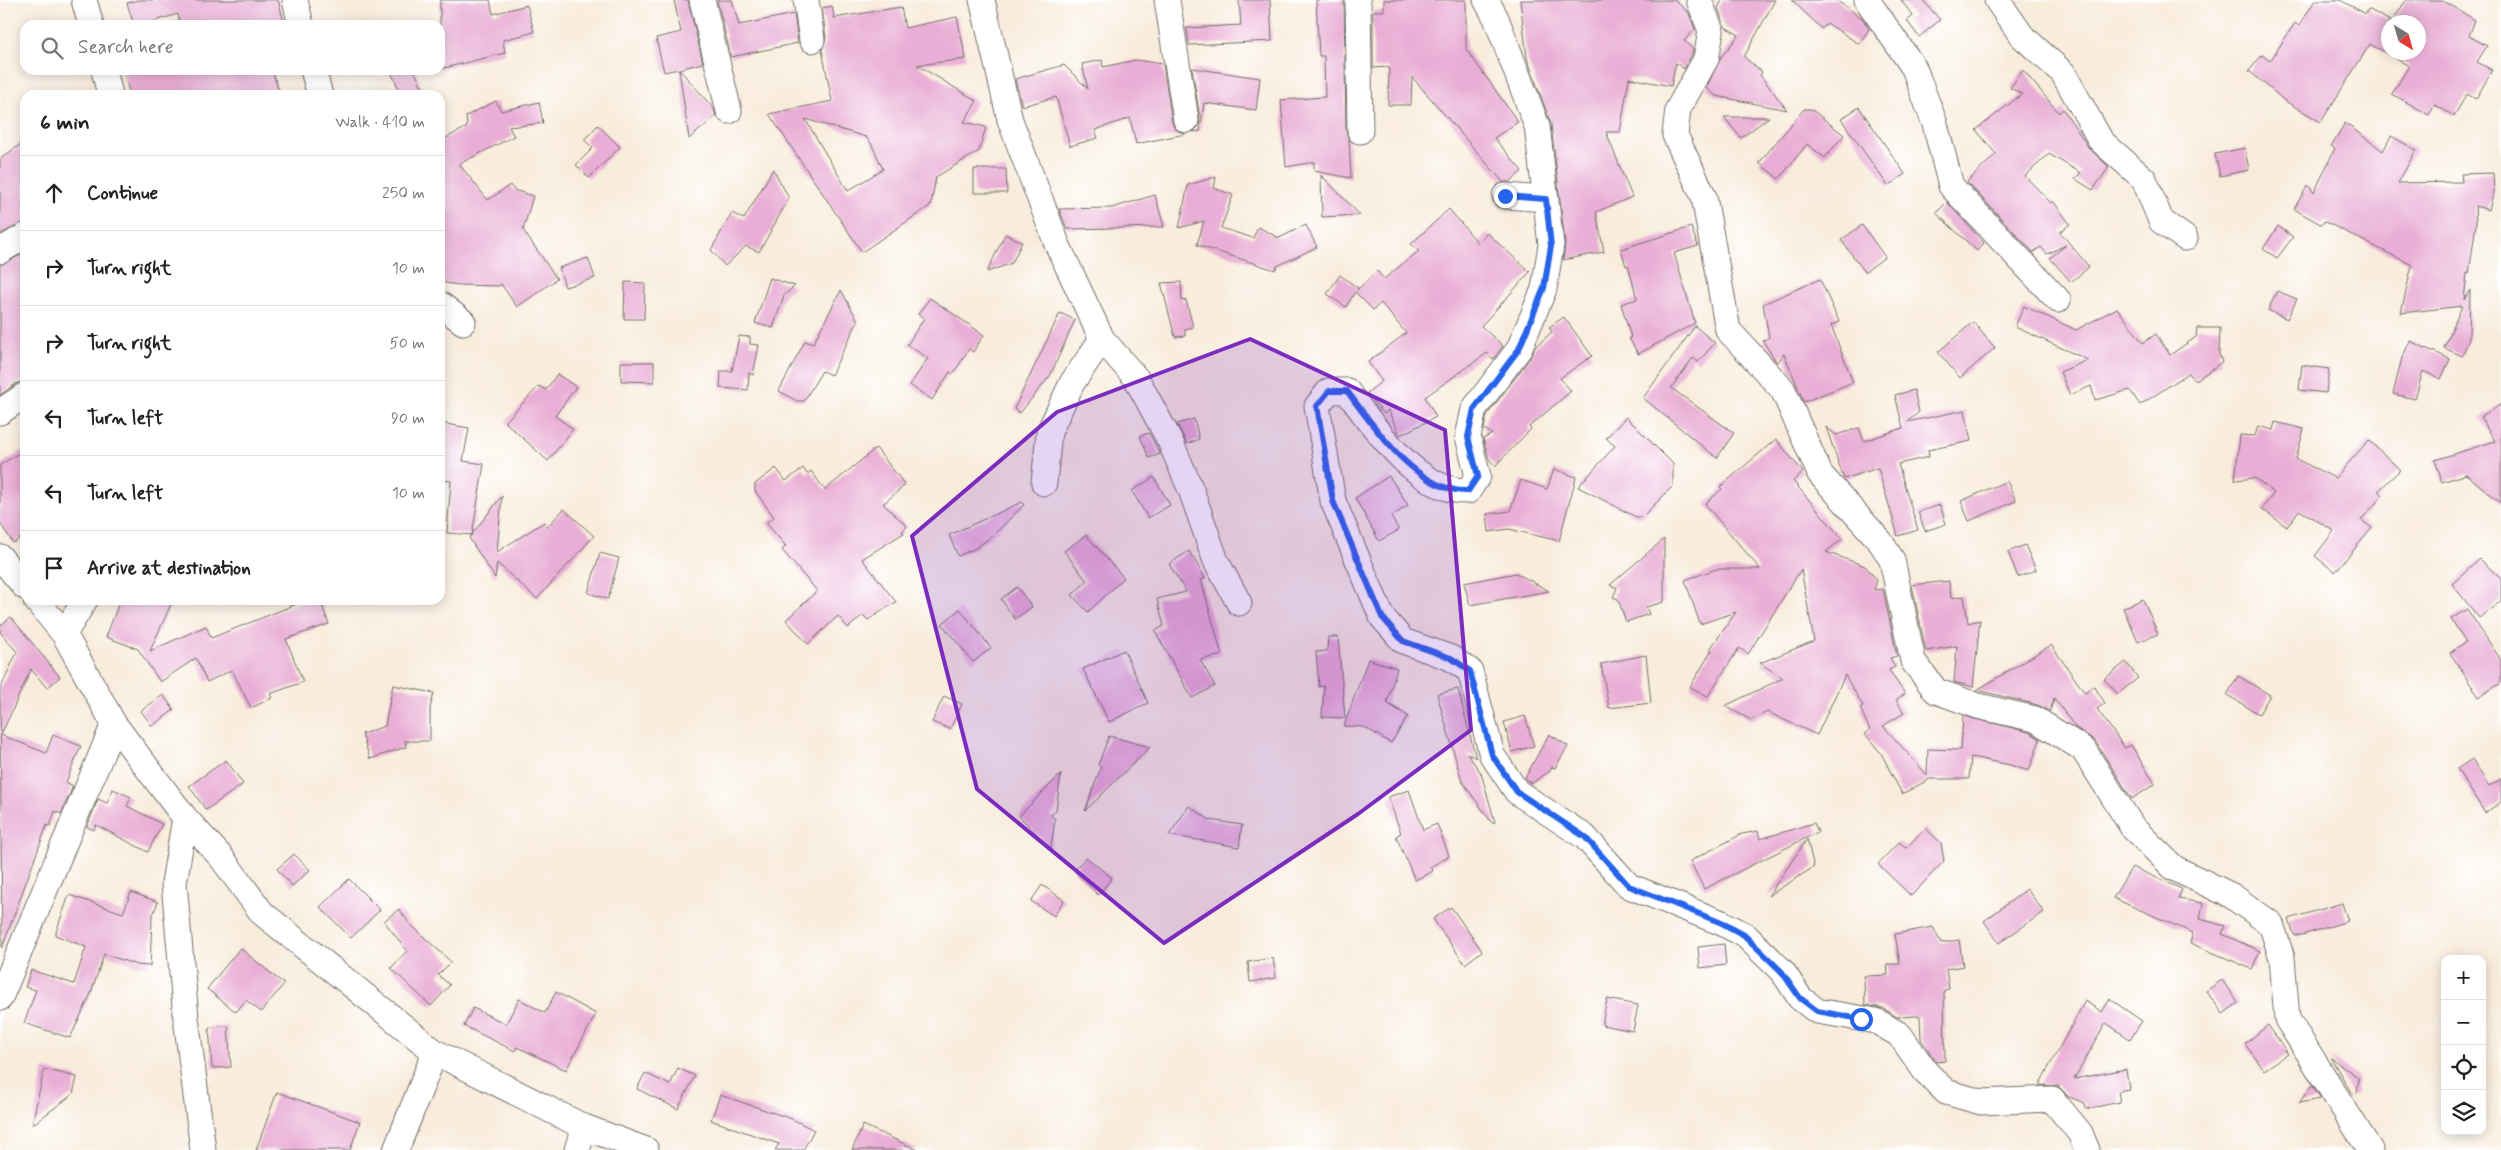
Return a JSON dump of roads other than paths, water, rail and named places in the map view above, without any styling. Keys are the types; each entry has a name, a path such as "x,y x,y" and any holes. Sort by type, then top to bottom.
{"street":[{"path":"84,0 90,20"},
{"path":"295,0 301,20"},
{"path":"702,0 729,111"},
{"path":"806,0 812,40"},
{"path":"982,0 1010,120 1057,244 1102,339 1136,378 1170,441 1191,490 1216,561 1239,603"},
{"path":"1168,0 1186,120"},
{"path":"1358,0 1360,131"},
{"path":"1486,0 1496,18 1537,126 1551,246 1544,288 1519,349 1474,409 1468,437 1478,476 1468,491 1453,492 1425,479 1384,439 1347,391 1329,391 1317,406 1333,501 1382,617 1403,641 1451,658 1470,671 1492,755 1517,792 1585,837 1629,886 1722,923 1744,935 1782,972 1800,998 1817,1011 1876,1021 1900,1035 1925,1071 1946,1092 1981,1102 2052,1099 2080,1133 2087,1150"},
{"path":"1699,0 1711,31 1706,59 1678,109 1675,134 1704,197 1728,330 1783,390 1820,474 1880,541 1892,560 1913,661 1936,692 1978,706 2035,719 2083,750 2133,828 2174,868 2232,896 2271,924 2282,958 2287,1019 2370,1150"},
{"path":"1867,0 1914,68 1935,124 1951,186 2058,300"},
{"path":"1997,0 2022,36 2063,73 2101,141 2144,179 2161,221 2184,238"},
{"path":"105,75 109,90"},
{"path":"314,75 319,90"},
{"path":"1505,196 1546,199"},
{"path":"0,251 20,239"},
{"path":"445,308 463,322"},
{"path":"1044,483 1049,432 1072,384 1102,339"},
{"path":"0,412 20,399"},
{"path":"1,560 20,581"},
{"path":"40,605 64,634 114,724 185,818 220,857 262,913 434,1052 584,1127 646,1150"},
{"path":"64,634 82,605"},
{"path":"0,998 114,724"},
{"path":"185,818 174,883 186,1018 203,1150"},
{"path":"396,1150 434,1052"},
{"path":"577,1150 584,1127"}]}
